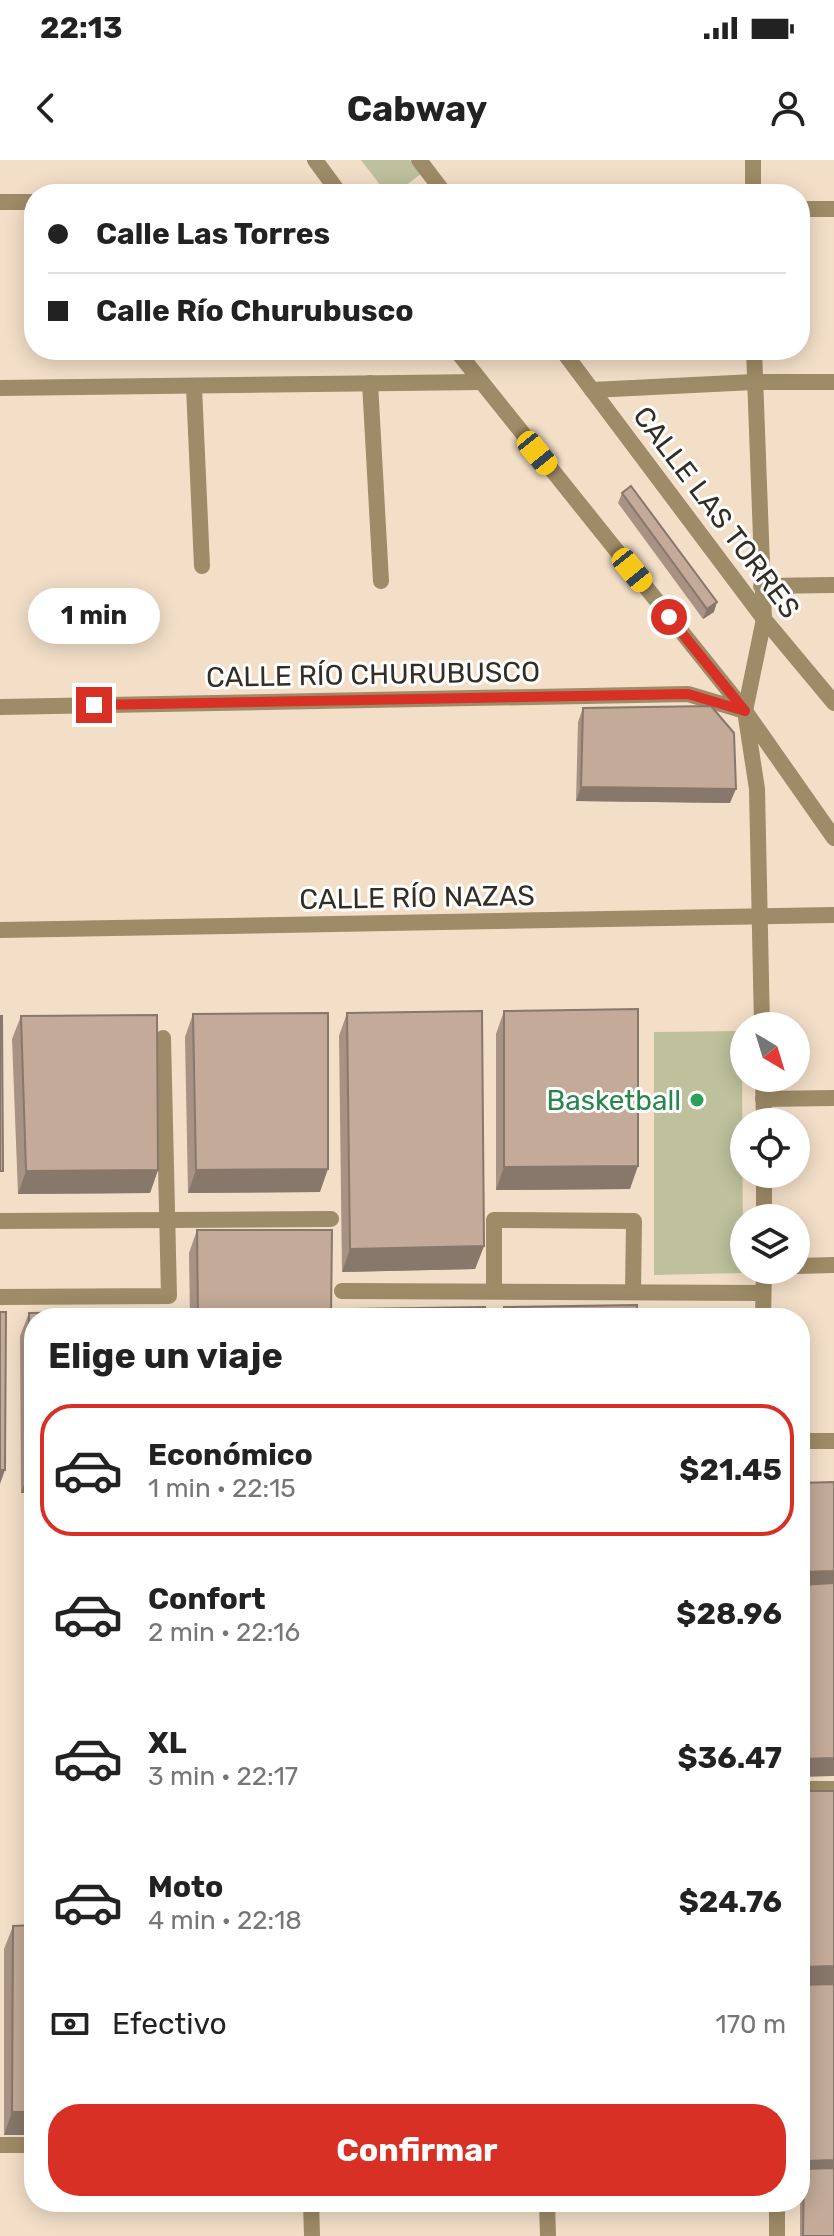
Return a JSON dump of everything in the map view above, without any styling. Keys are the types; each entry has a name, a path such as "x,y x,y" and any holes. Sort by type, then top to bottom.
{"street":[{"path":"315,160 333,184"},
{"path":"419,160 437,184"},
{"path":"753,160 753,184"},
{"path":"0,202 24,202"},
{"path":"810,209 834,209"},
{"path":"464,360 745,711 834,838"},
{"name":"CALLE LAS TORRES","path":"570,360 764,619 834,703"},
{"path":"754,360 764,619 745,711 757,789 762,1012"},
{"path":"0,388 481,382"},
{"path":"592,390 754,382 834,382"},
{"path":"370,383 381,581"},
{"path":"194,387 202,566"},
{"path":"761,586 834,585"},
{"name":"CALLE RÍO CHURUBUSCO","path":"0,707 688,694 745,711"},
{"name":"CALLE RÍO NAZAS","path":"0,930 834,915"},
{"path":"0,1297 169,1296 163,1038"},
{"path":"763,1092 763,1108"},
{"path":"763,1099 834,1098"},
{"path":"0,1221 331,1219"},
{"path":"494,1291 494,1220 588,1220 634,1221 633,1292"},
{"path":"810,1266 834,1265"},
{"path":"763,1284 763,1308"},
{"path":"342,1291 763,1293"},
{"path":"810,1441 834,1441"},
{"path":"810,1789 834,1789"},
{"path":"0,2145 24,2145"},
{"path":"311,2212 312,2236"},
{"path":"547,2212 548,2236"},
{"path":"777,2212 777,2236"}],"green space":[{"path":"361,160 410,160 421,174 408,184 379,184"},
{"path":"730,1031 730,1092 742,1092 742,1108 730,1108 730,1188 743,1188 743,1204 730,1204 730,1273 654,1275 654,1032"}],"building":[{"path":"631,486 717,602 707,609 622,493"},
{"path":"711,706 734,733 736,789 581,787 583,708"},
{"path":"638,1009 638,1166 504,1167 504,1011"},
{"path":"482,1011 484,1246 350,1249 347,1013"},
{"path":"328,1013 328,1169 196,1170 193,1014"},
{"path":"157,1015 158,1170 26,1171 21,1016"},
{"path":"2,1016 3,1171 0,1171"},
{"path":"197,1230 332,1230 331,1308 198,1308"},
{"path":"637,1305 637,1308 504,1307"},
{"path":"0,1312 6,1312 5,1470 0,1470"},
{"path":"834,1482 834,1571 810,1572 810,1483"},
{"path":"834,1583 834,1758 810,1759 810,1584"},
{"path":"810,1791 834,1791 834,1966 810,1967"},
{"path":"24,1925 24,2112 12,2112 13,1926"},
{"path":"834,1984 834,2160 810,2161 810,1985"},
{"path":"834,2168 834,2236 803,2236 803,2212 810,2212 810,2169"}],"place":[{"name":"Basketball","path":"697,1100"}],"route":[{"path":"94,705 688,694 745,711 669,617"}]}
